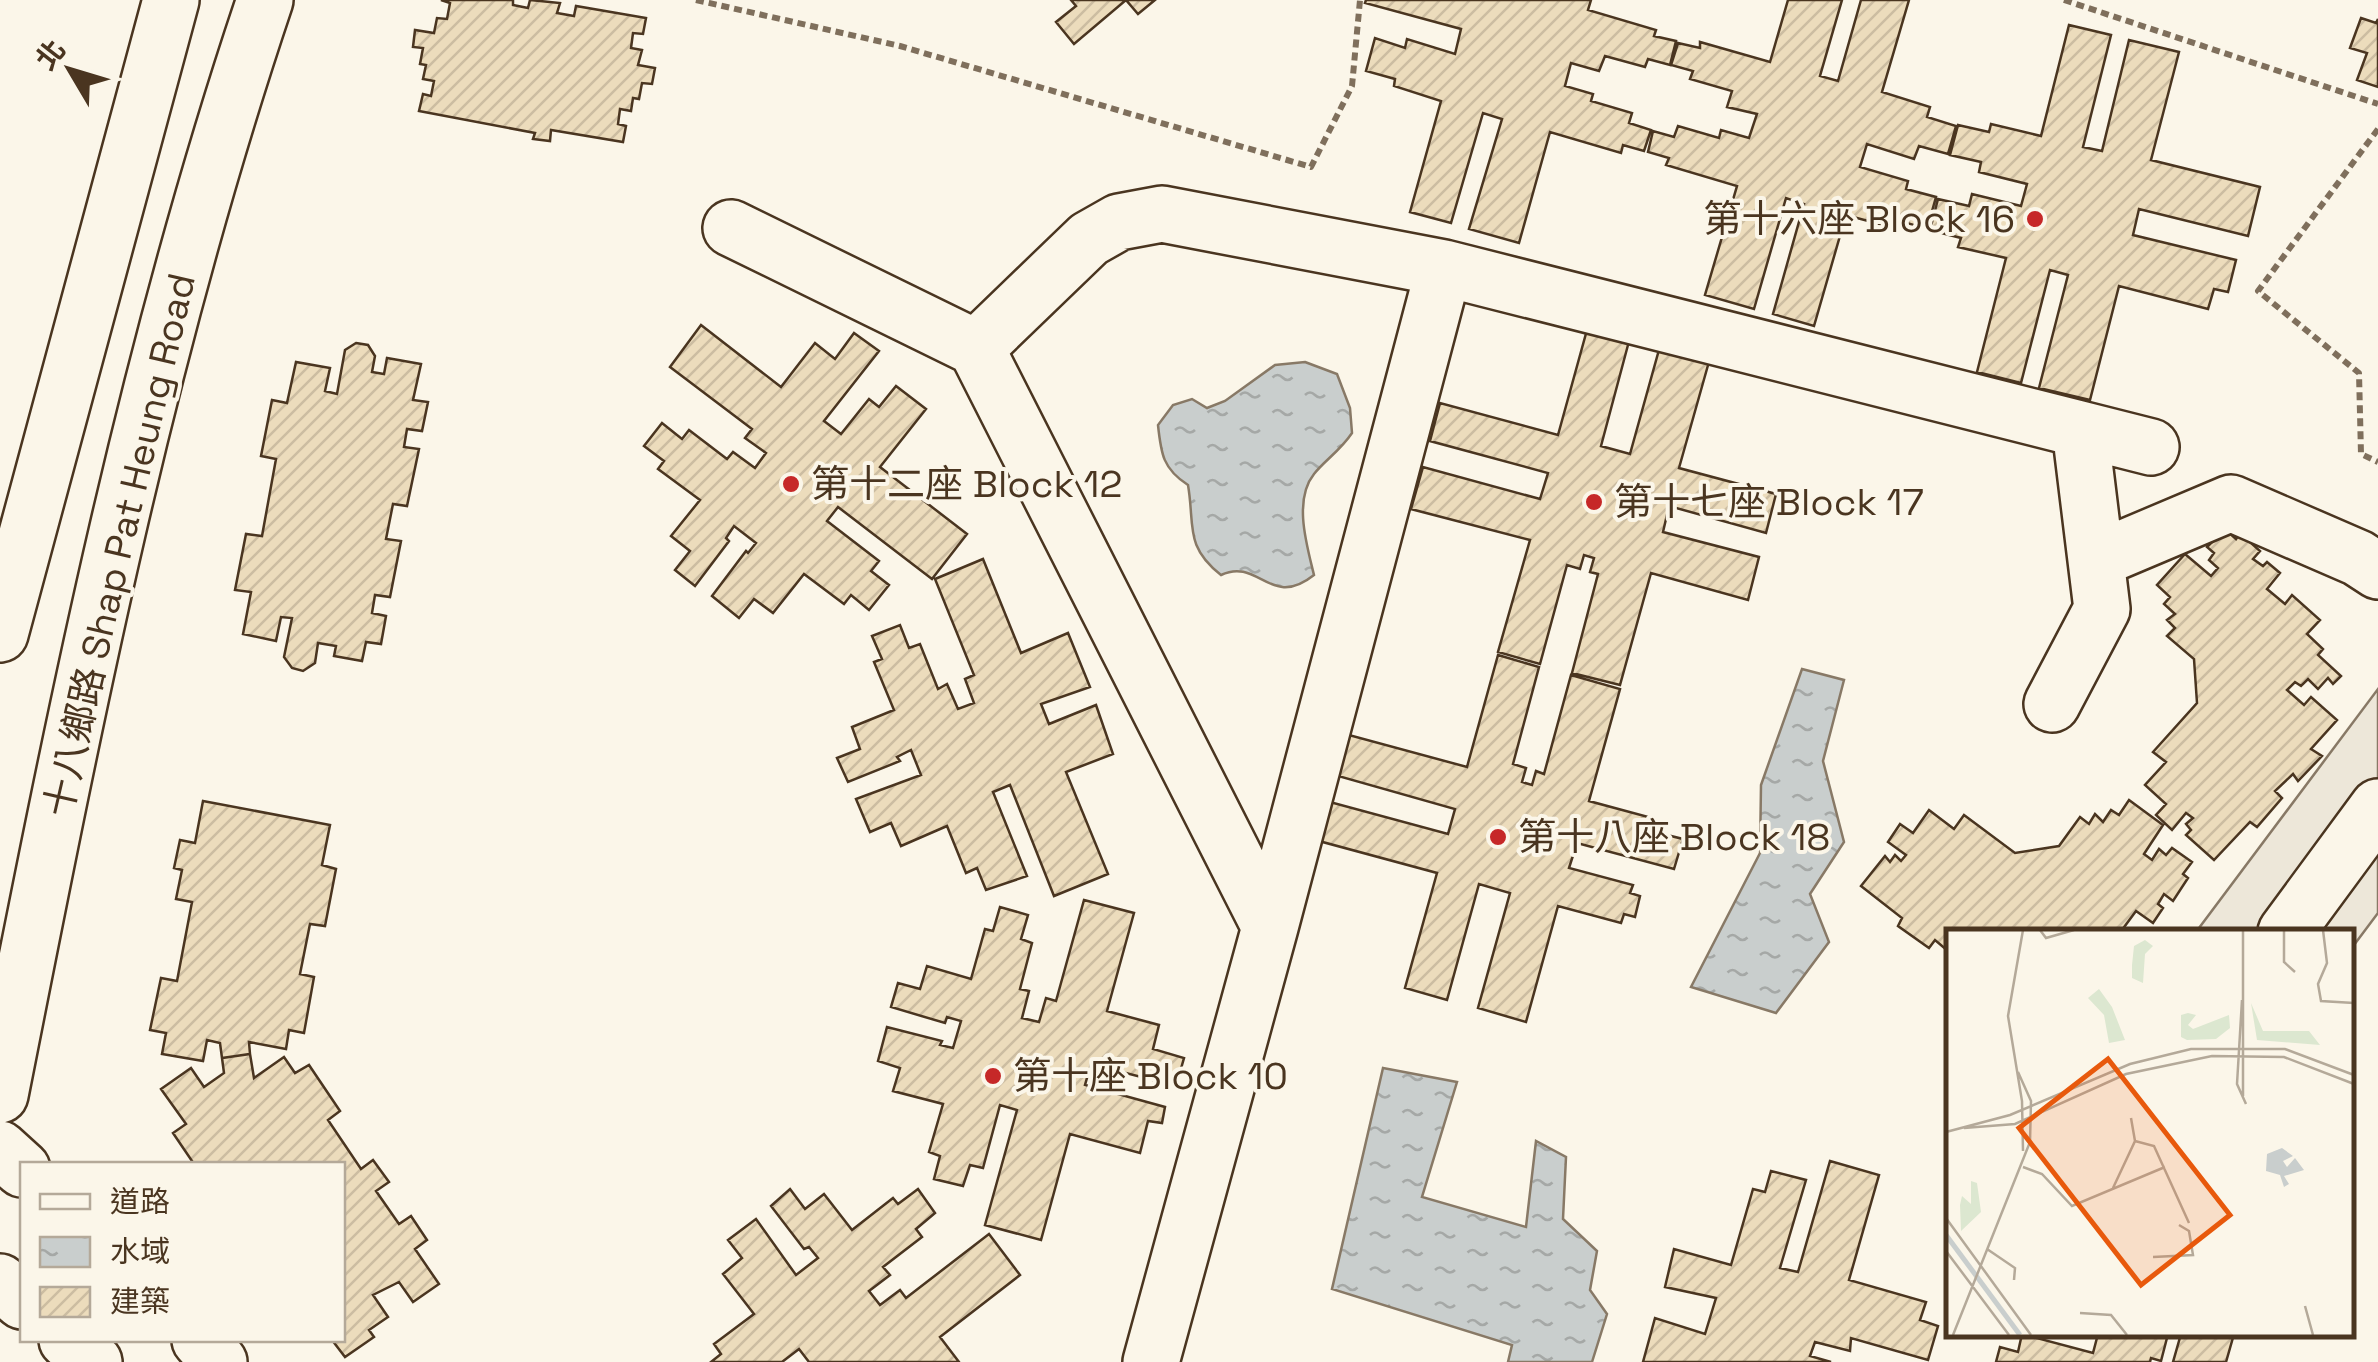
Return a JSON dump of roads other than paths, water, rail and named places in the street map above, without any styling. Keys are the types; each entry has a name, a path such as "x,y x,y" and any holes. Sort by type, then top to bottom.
{"main road":[{"path":"0,634 171,0"},
{"name":"十八鄉路 Shap Pat Heung Road","path":"0,1096 77,702 126,484 190,247 265,0"},
{"path":"976,348 1089,239 1119,222 1162,214 1444,268 2151,447"},
{"path":"731,228 976,348 1270,926"},
{"path":"1151,1362 1444,268"},
{"path":"2052,704 2102,610 2080,429"},
{"path":"2096,560 2231,503 2358,558 2378,571"},
{"path":"2288,929 2378,807"},
{"path":"0,1149 20,1167"},
{"path":"0,1282 20,1299"},
{"path":"69,1342 94,1362"},
{"path":"202,1342 219,1362"}],"water":[{"path":"1305,362 1337,374 1350,408 1352,433 1314,474 1304,497 1304,523 1314,575 1286,587 1245,572 1221,575 1196,544 1188,485 1165,460 1158,425 1173,405 1192,399 1207,408 1225,401 1275,365"},
{"path":"1802,669 1844,680 1823,761 1844,842 1810,894 1829,942 1776,1013 1691,987 1760,853 1761,785"},
{"path":"1383,1068 1457,1082 1422,1197 1526,1227 1536,1141 1566,1157 1563,1219 1597,1251 1590,1290 1607,1314 1592,1362 1508,1362 1512,1345 1332,1289"}],"place":[{"name":"第十六座 Block 16","path":"2035,219"},
{"name":"第十二座 Block 12","path":"791,484"},
{"name":"第十七座 Block 17","path":"1594,502"},
{"name":"第十八座 Block 18","path":"1498,837"},
{"name":"第十座 Block 10","path":"993,1076"}]}
